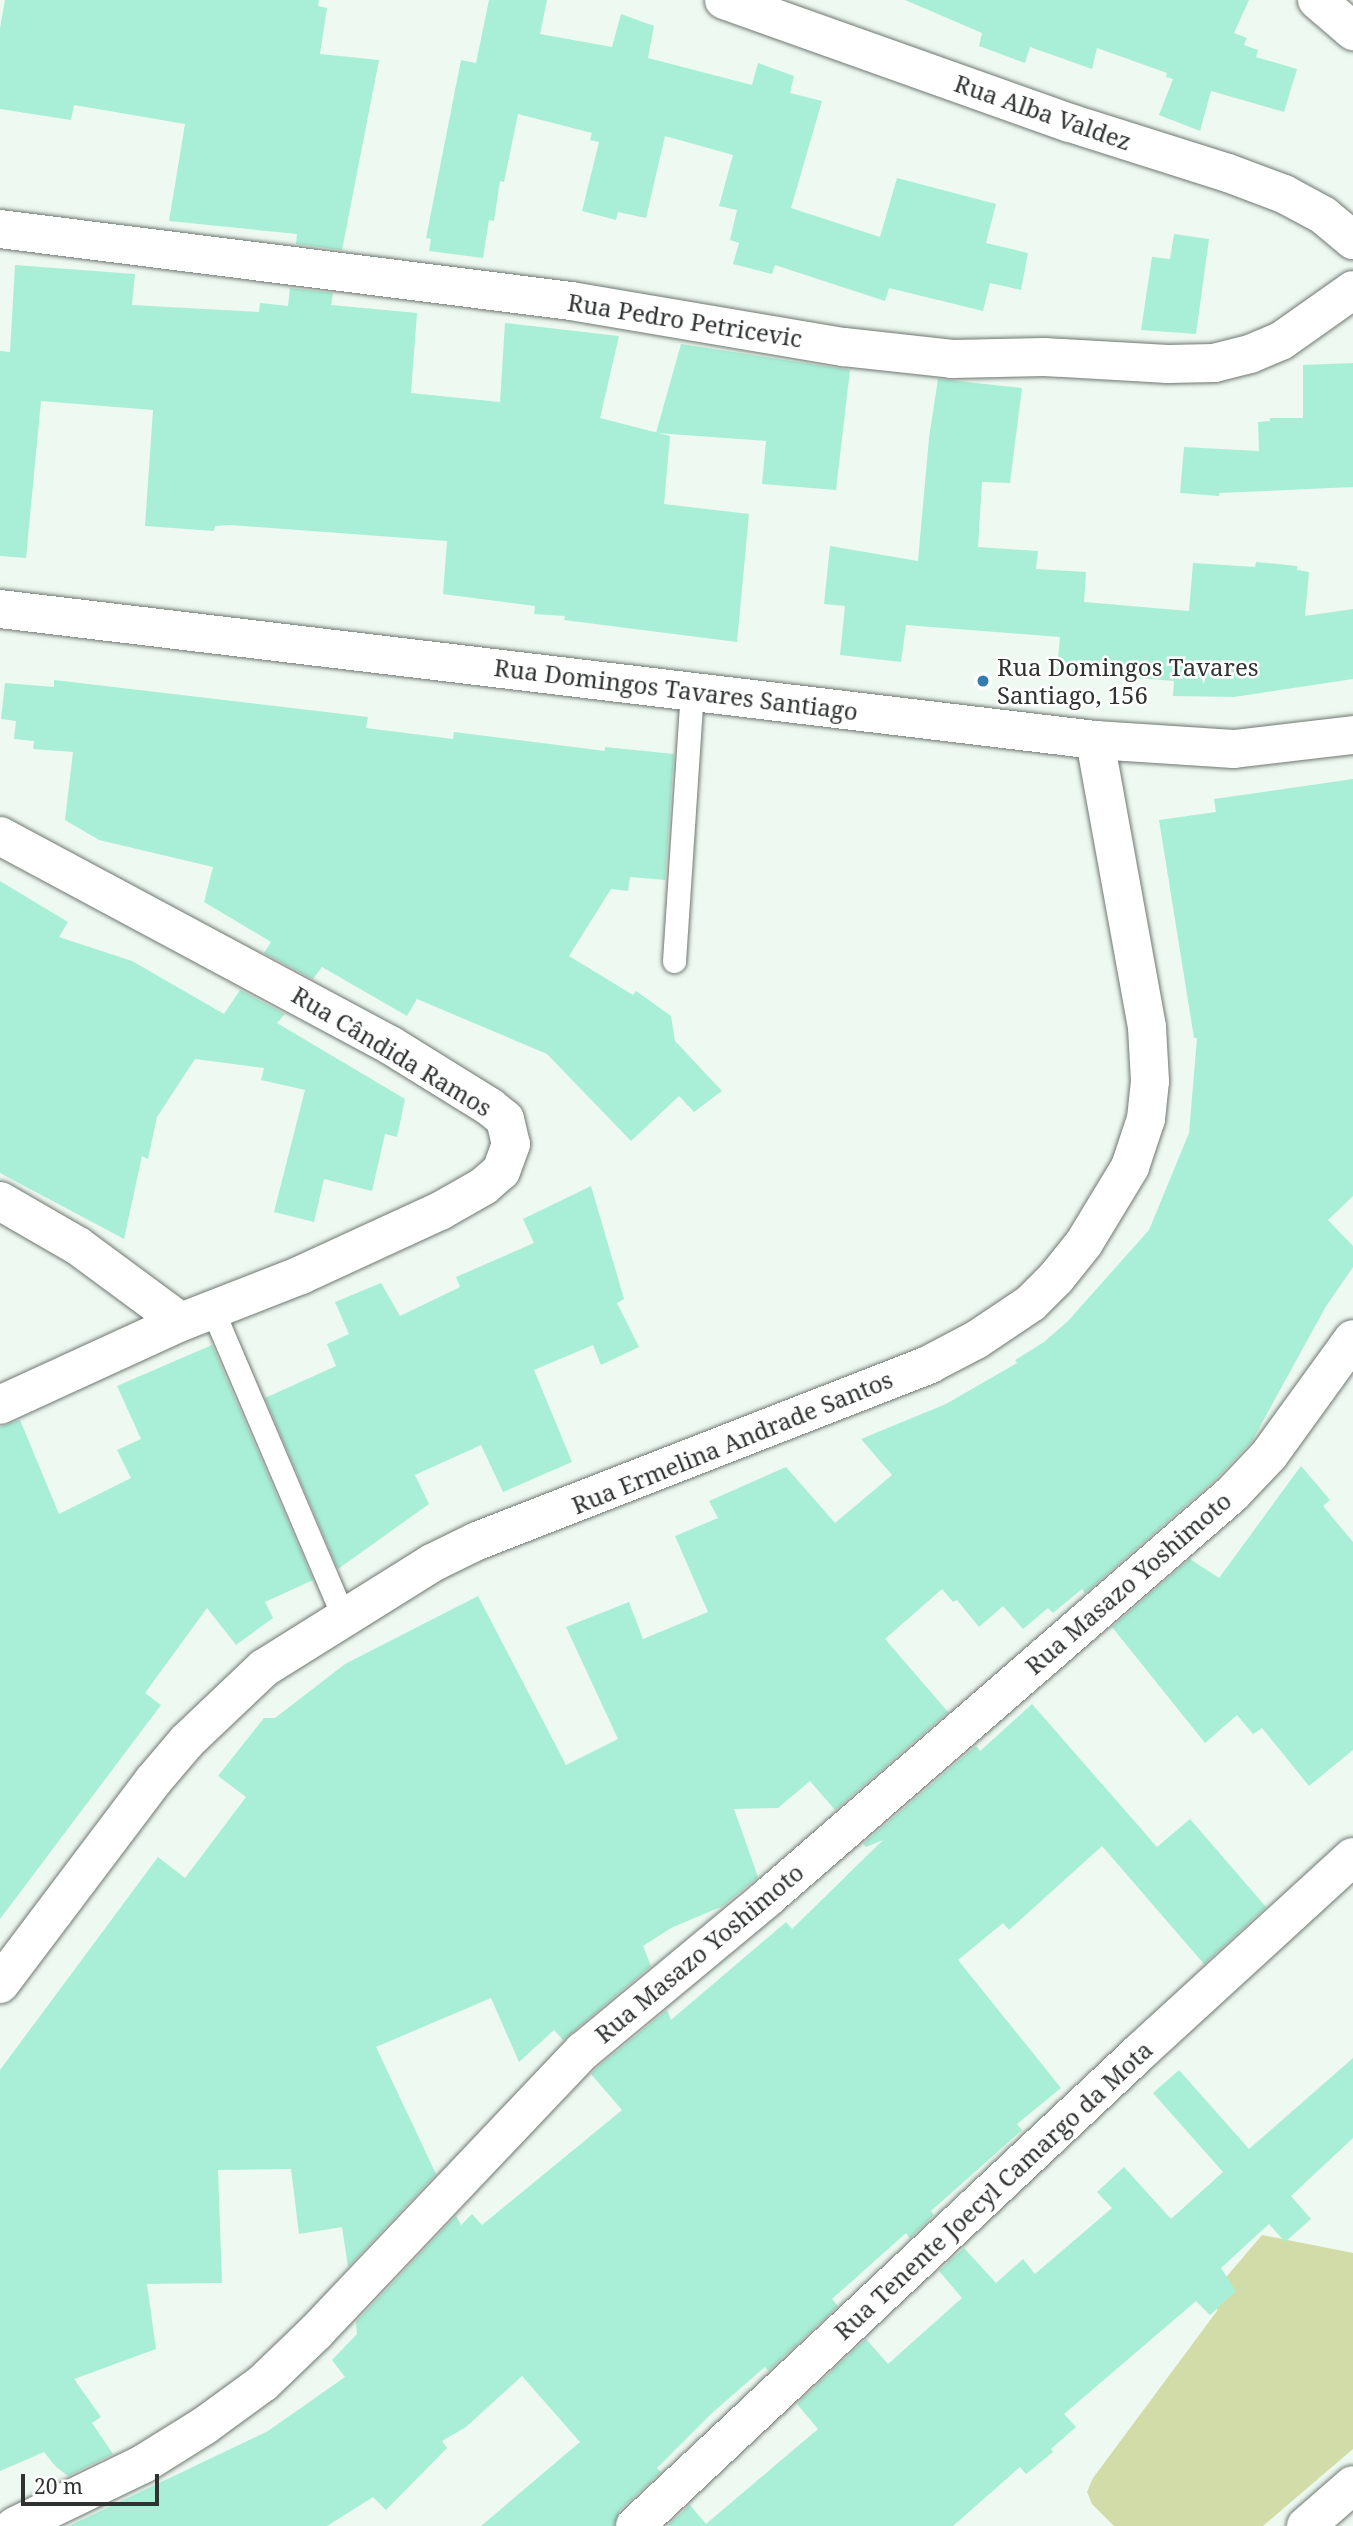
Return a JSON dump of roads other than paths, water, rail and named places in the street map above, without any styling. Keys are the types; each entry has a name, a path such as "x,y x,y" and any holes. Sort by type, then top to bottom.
{"street":[{"name":"Rua Alba Valdez","path":"724,0 1070,123 1228,173 1284,194 1323,215 1353,240"},
{"path":"1317,0 1353,32"},
{"name":"Rua Pedro Petricevic","path":"0,229 572,301 844,347 952,359 1044,357 1168,364 1214,363 1250,354 1281,341 1353,290"},
{"name":"Rua Domingos Tavares Santiago","path":"0,609 1095,740 1234,749 1353,735"},
{"name":"Rua Ermelina Andrade Santos","path":"0,1984 187,1741 264,1668 343,1616 432,1563 477,1541 930,1364 1031,1303 1056,1278 1084,1243 1130,1167 1146,1119 1150,1082 1147,1027 1095,740"},
{"name":"Rua Cândida Ramos","path":"0,836 390,1045 490,1107 505,1119 510,1130 509,1156 501,1171 484,1186 389,1235 197,1316 0,1405"},
{"path":"0,1200 197,1316"},
{"name":"Rua Masazo Yoshimoto","path":"15,2526 143,2464 204,2426 262,2384 316,2332 583,2051 766,1899 1232,1494 1269,1455 1353,1339"},
{"name":"Rua Tenente Joecyl Camargo da Mota","path":"635,2526 1120,2070 1353,1857"},
{"path":"1306,2526 1353,2485"}],"lane":[{"path":"674,961 692,693"},
{"path":"197,1316 343,1616"}],"place":[{"name":"Rua Domingos Tavares Santiago, 156","path":"983,681"}]}
